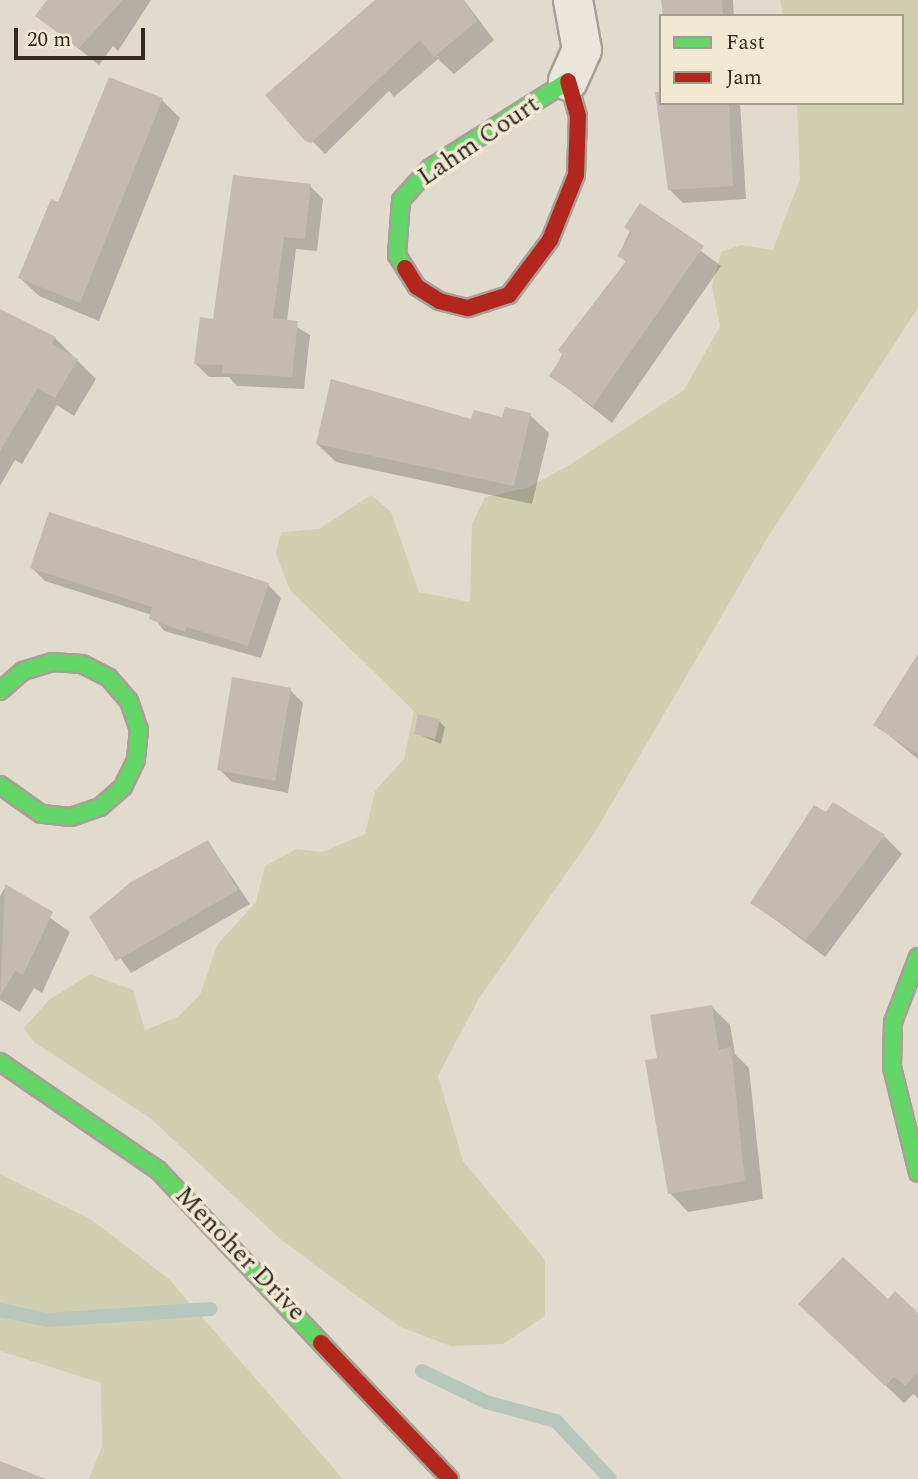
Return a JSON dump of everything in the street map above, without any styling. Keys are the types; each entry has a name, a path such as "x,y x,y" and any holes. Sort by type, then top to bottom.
{"street":[{"name":"Lahm Court","path":"568,81 578,116 576,175 550,240 509,295 468,307 439,301 417,286 397,255 401,200 430,168 568,81 582,50 573,0"},
{"path":"0,691 23,671 52,662 82,664 109,678 129,701 139,730 136,760 123,787 100,807 71,817 41,814 0,785"},
{"path":"918,957 893,1021 892,1067 898,1112 918,1173"},
{"name":"Menoher Drive","path":"0,1062 158,1170 226,1235 450,1479"}],"green space":[{"path":"780,0 918,0 918,308 766,540 595,832 478,1000 438,1076 463,1161 545,1260 545,1316 503,1344 451,1346 400,1327 342,1285 279,1238 150,1118 34,1042 24,1028 49,1000 90,974 133,990 145,1030 178,1017 200,995 217,945 256,902 265,866 296,849 322,852 365,834 375,791 404,759 414,711 290,590 276,554 281,532 319,529 371,495 391,512 419,592 470,602 472,524 485,497 527,488 568,466 684,390 720,326 712,286 721,252 741,245 773,250 800,179 797,105 904,105 904,14 783,14"},
{"path":"0,1174 92,1220 169,1279 343,1479 89,1479 102,1446 101,1383 0,1351"}],"building":[{"path":"47,0 123,0 79,48 35,16"},
{"path":"375,0 464,0 477,21 434,57 420,40 311,143 305,141 265,95"},
{"path":"661,0 722,0 723,14 663,14"},
{"path":"109,77 163,98 80,303 18,278 51,199 58,202"},
{"path":"655,92 659,92 659,105 729,105 733,186 668,190"},
{"path":"233,175 311,184 305,239 284,237 273,318 298,321 292,377 222,373 223,365 194,364 200,317 213,319"},
{"path":"640,203 704,246 593,406 549,376 563,355 558,350 626,261 617,256 632,233 624,227"},
{"path":"0,309 56,337 52,344 78,359 55,398 38,388 0,451"},
{"path":"331,379 471,419 474,410 502,417 505,407 531,413 514,486 316,444"},
{"path":"49,512 269,583 248,646 187,627 185,632 149,619 152,607 30,568"},
{"path":"918,654 918,754 873,725"},
{"path":"232,677 291,688 275,781 217,770"},
{"path":"418,714 440,719 435,739 414,734"},
{"path":"833,802 885,835 806,940 750,903 814,805 826,812"},
{"path":"208,840 238,890 116,961 89,917 131,882"},
{"path":"5,884 53,912 23,975 15,971 0,996"},
{"path":"712,1005 719,1050 731,1047 745,1181 668,1194 645,1060 657,1058 650,1015"},
{"path":"843,1257 888,1299 895,1291 918,1313 918,1372 905,1386 894,1377 885,1386 798,1304"},
{"path":"0,1461 46,1479 0,1479"}],"waterway":[{"path":"0,1310 48,1320 211,1309"},
{"path":"422,1371 486,1402 556,1421 610,1479"}],"traffic: fast":[{"path":"405,268 397,255 401,200 430,168 568,81"},
{"path":"0,691 23,671 52,662 82,664 109,678 129,701 139,730 136,760 123,787 100,807 71,817 41,814 0,785"},
{"path":"918,957 893,1022 892,1067 918,1173"},
{"path":"0,1062 158,1170 321,1343"}],"traffic: jam":[{"path":"405,268 417,287 439,301 468,308 509,295 550,240 576,175 578,116 568,81"},
{"path":"321,1343 450,1479"}]}
